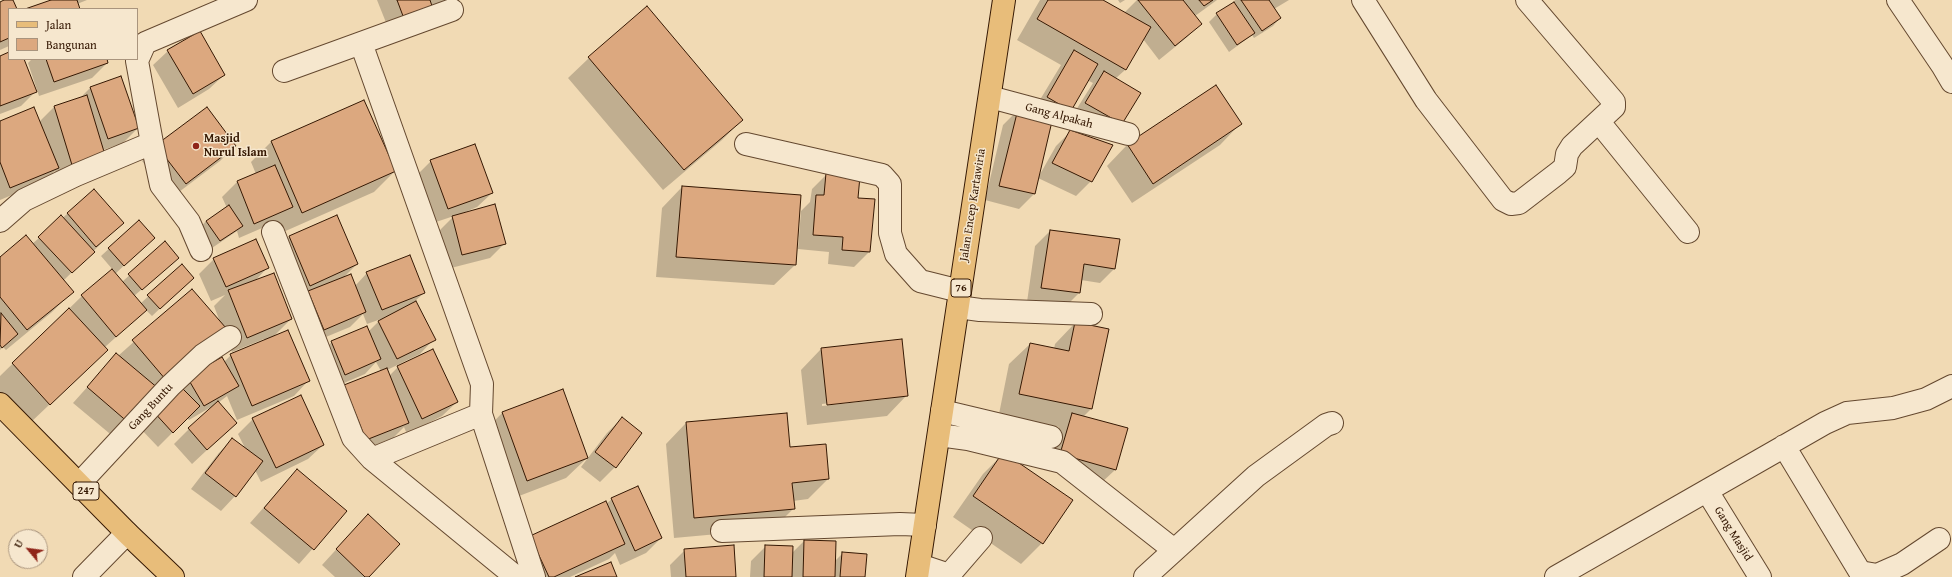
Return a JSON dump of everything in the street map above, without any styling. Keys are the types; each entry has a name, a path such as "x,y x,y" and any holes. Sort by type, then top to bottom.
{"main road":[{"name":"Jalan Encep Kartawiria","path":"918,571 1004,0"},
{"name":"247","path":"0,404 127,533 173,577"}],"street":[{"path":"138,59 145,44 246,0"},
{"path":"1363,0 1426,100 1503,200 1511,204 1519,203 1558,173 1565,166 1567,154 1572,146 1611,112 1614,107 1614,102 1527,0"},
{"path":"1898,0 1952,82"},
{"path":"284,71 452,10"},
{"path":"361,43 482,384 481,414 534,577"},
{"path":"137,60 161,185 189,222 201,250"},
{"name":"Gang Alpakah","path":"990,97 1128,134"},
{"path":"1599,122 1688,232"},
{"path":"0,221 24,200 76,174 152,143"},
{"path":"746,144 882,175 890,184 890,233 896,254 920,281 980,310 1091,314"},
{"path":"273,232 353,438 372,459 516,577"},
{"name":"Gang Buntu","path":"79,484 170,386 203,355 230,337"},
{"path":"1556,577 1826,423 1847,413 1893,408 1926,399 1952,386"},
{"path":"942,410 1051,437"},
{"path":"372,459 481,414"},
{"path":"1145,577 1256,476 1326,425 1332,424"},
{"path":"939,435 968,439 1062,462 1174,550"},
{"path":"1784,446 1860,572 1877,575 1902,564 1939,539"},
{"name":"Gang Masjid","path":"1706,491 1760,577"},
{"path":"722,531 900,524 925,525"},
{"path":"84,577 127,533"},
{"path":"918,571 949,575 981,538"}],"building":[{"path":"4,0 13,0 17,8 8,8 8,38 0,42 0,2"},
{"path":"51,0 77,0 80,8 28,8"},
{"path":"397,0 430,0 432,6 403,16"},
{"path":"1048,0 1103,0 1151,27 1126,70 1037,19"},
{"path":"1138,0 1183,0 1202,24 1175,46"},
{"path":"1199,0 1213,0 1204,6"},
{"path":"1241,0 1269,0 1281,18 1262,31"},
{"path":"1234,2 1255,33 1237,45 1216,13"},
{"path":"647,6 743,120 684,170 588,57"},
{"path":"200,31 225,75 193,94 167,50"},
{"path":"1074,50 1098,64 1071,111 1047,97"},
{"path":"8,52 8,60 24,60 37,92 0,106 0,56"},
{"path":"46,60 107,60 108,63 54,82"},
{"path":"1104,71 1141,93 1122,124 1085,103"},
{"path":"121,76 139,128 108,139 90,87"},
{"path":"1216,85 1242,124 1153,184 1127,144"},
{"path":"87,95 105,155 72,165 54,106"},
{"path":"364,100 396,171 302,213 271,141"},
{"path":"34,107 59,168 10,188 0,162 0,121"},
{"name":"Masjid Nurul Islam","path":"207,107 236,146 186,184 156,145"},
{"path":"1018,109 1053,117 1035,194 999,186"},
{"path":"1070,130 1113,145 1092,182 1052,163"},
{"path":"475,144 493,193 448,209 430,160"},
{"path":"275,165 293,207 254,224 237,181"},
{"path":"826,173 860,176 858,198 875,199 870,252 842,250 843,237 813,235 816,195 824,195"},
{"path":"682,186 801,195 796,265 676,257"},
{"path":"94,189 124,223 96,247 67,213"},
{"path":"495,204 506,244 462,255 452,216"},
{"path":"229,205 243,226 220,241 206,221"},
{"path":"61,215 95,252 72,273 38,237"},
{"path":"337,215 358,264 310,286 289,236"},
{"path":"139,220 155,238 124,266 108,248"},
{"path":"1050,230 1120,239 1115,269 1084,264 1080,293 1041,288"},
{"path":"26,235 74,292 27,330 0,297 0,257"},
{"path":"256,239 269,268 226,287 213,258"},
{"path":"165,241 179,258 142,290 128,274"},
{"path":"410,255 425,293 382,310 366,272"},
{"path":"182,264 194,278 160,309 147,295"},
{"path":"112,269 147,310 116,337 81,295"},
{"path":"274,273 292,319 247,338 228,290"},
{"path":"351,274 366,312 324,330 308,291"},
{"path":"192,289 226,328 166,380 132,340"},
{"path":"416,301 436,340 397,359 378,321"},
{"path":"69,308 108,350 50,405 12,363"},
{"path":"1,313 18,334 2,348 0,345"},
{"path":"1075,322 1109,329 1092,409 1019,394 1030,343 1069,351"},
{"path":"367,326 381,359 345,375 331,341"},
{"path":"288,330 310,381 252,406 230,354"},
{"path":"902,339 908,396 827,405 821,348"},
{"path":"433,349 458,402 422,419 397,366"},
{"path":"116,353 159,389 130,424 87,387"},
{"path":"222,357 239,386 204,406 187,377"},
{"path":"387,368 409,423 366,440 344,385"},
{"path":"178,384 200,406 173,433 152,410"},
{"path":"563,389 588,458 527,481 502,412"},
{"path":"301,395 324,445 276,468 252,418"},
{"path":"218,401 237,423 207,450 188,428"},
{"path":"787,413 790,447 826,444 829,479 792,483 795,509 694,518 686,422"},
{"path":"1072,413 1128,428 1116,470 1060,454"},
{"path":"622,417 642,433 616,468 595,452"},
{"path":"232,438 263,461 236,497 205,473"},
{"path":"1003,452 1073,500 1043,544 973,496"},
{"path":"297,469 347,511 314,550 264,508"},
{"path":"638,486 662,538 635,551 611,498"},
{"path":"606,501 625,544 554,577 549,577 530,536"},
{"path":"368,514 400,544 369,577 365,577 336,549"},
{"path":"804,540 836,541 835,577 803,577"},
{"path":"734,545 736,577 686,577 684,549"},
{"path":"765,545 793,546 792,577 764,577"},
{"path":"842,552 867,554 865,577 840,577"},
{"path":"611,562 617,577 575,577"}],"place":[{"name":"Masjid Nurul Islam","path":"196,146"}]}
